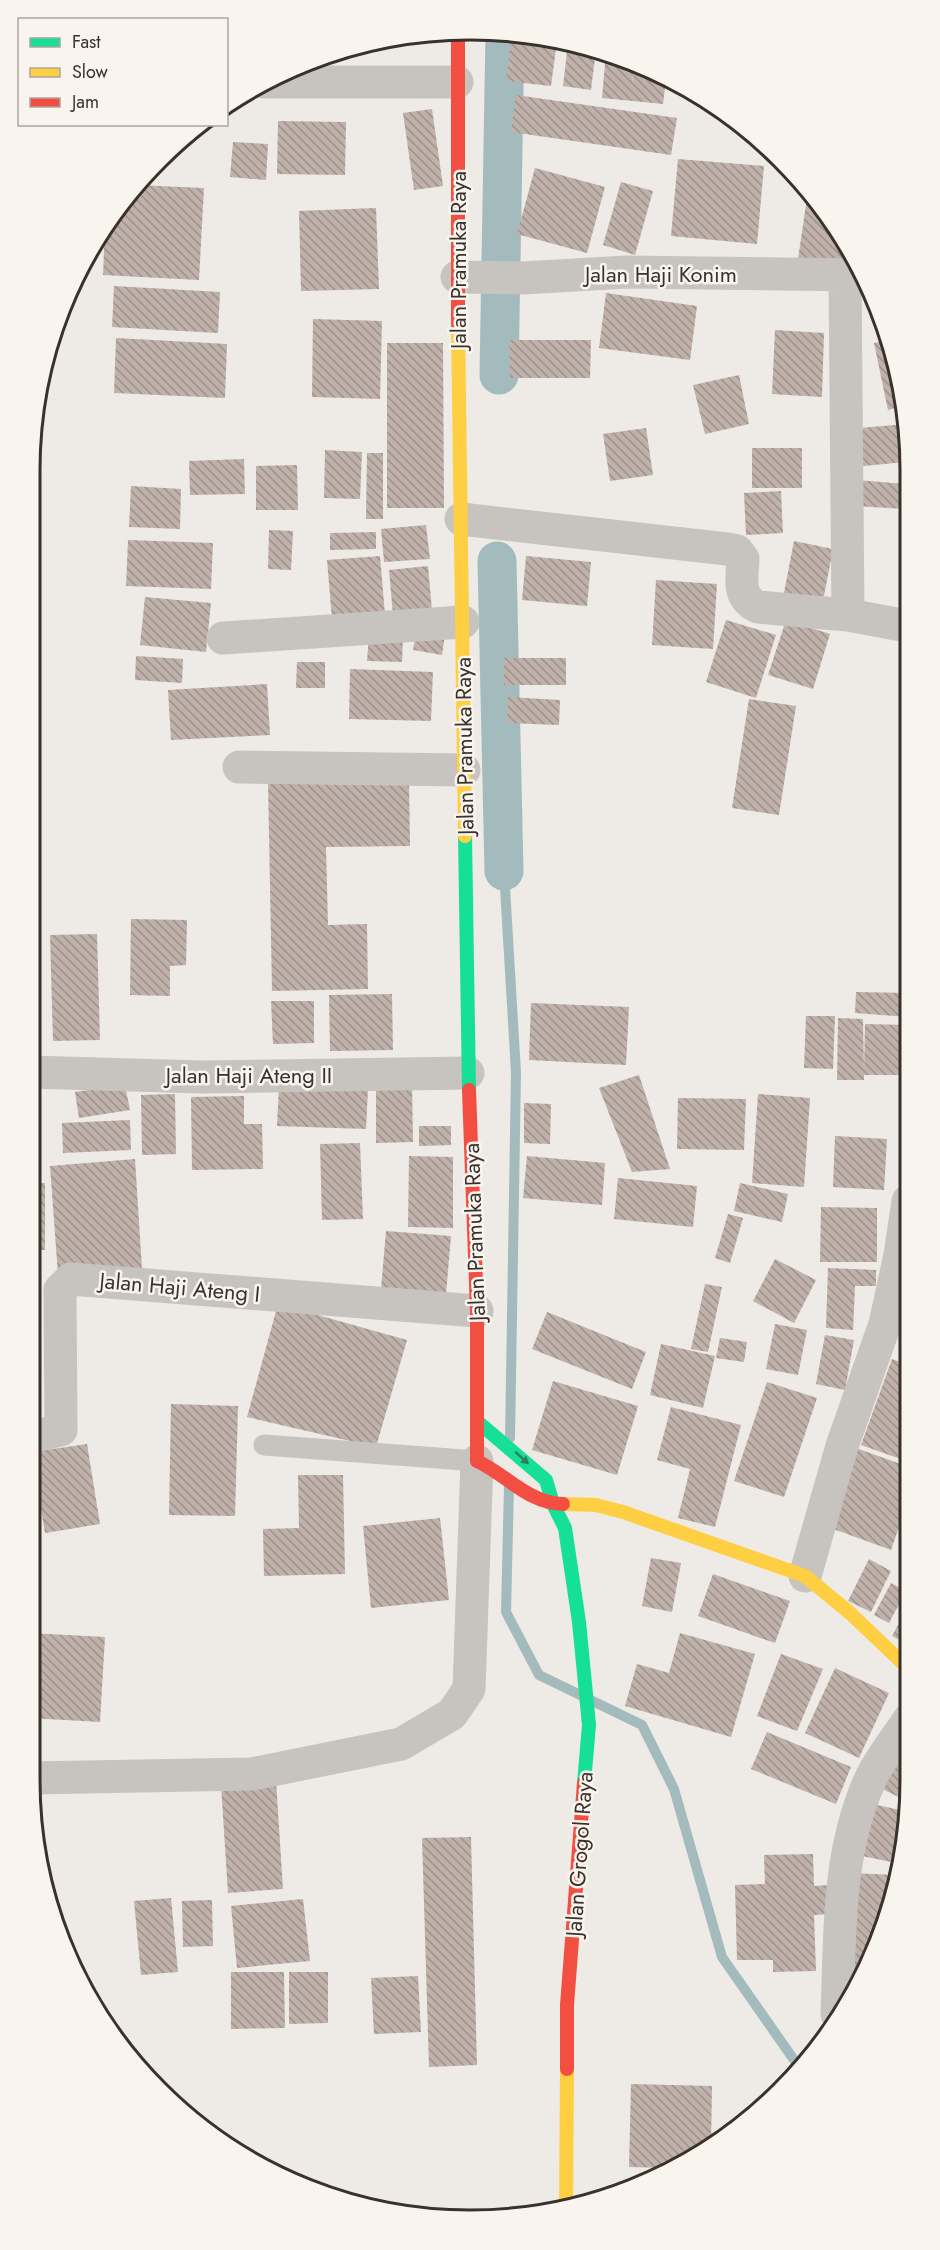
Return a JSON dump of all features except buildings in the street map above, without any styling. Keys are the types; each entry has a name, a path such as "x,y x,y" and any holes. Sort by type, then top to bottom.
{"street":[{"name":"Jalan Pramuka Raya","path":"458,40 464,278 461,519 468,1073 477,1311 478,1422 487,1466"},
{"path":"286,82 458,82"},
{"name":"Jalan Haji Konim","path":"464,278 522,278 627,272 852,275"},
{"path":"848,615 854,278"},
{"path":"461,519 737,551 743,559 742,593 747,602 758,607 848,615 900,625"},
{"path":"223,638 462,622"},
{"path":"239,767 464,770"},
{"name":"Jalan Haji Ateng II","path":"40,1072 201,1077 468,1073"},
{"path":"805,1576 842,1446 885,1324 900,1255"},
{"name":"Jalan Haji Ateng I","path":"40,1435 62,1430 60,1290 71,1279 477,1311"},
{"name":"Jalan Grogol Raya","path":"478,1422 546,1480 553,1504 565,1528 584,1664 589,1725 567,2005 566,2198"},
{"path":"487,1466 530,1497 553,1504 596,1505 623,1512 805,1576 878,1637 900,1660"},
{"path":"40,1778 252,1774 400,1744 452,1714 469,1689 487,1466"},
{"path":"838,2002 842,1901 847,1856 856,1819 871,1779 900,1734"}],"lane":[{"path":"264,1445 487,1466"}],"waterway":[{"path":"499,375 505,42"},
{"path":"497,561 504,871"},
{"path":"504,871 516,1072 510,1438"},
{"path":"509,1486 506,1612 539,1675 642,1725 674,1789 722,1957 795,2061"}],"traffic: fast":[{"path":"465,836 469,1090"},
{"path":"478,1422 546,1480 553,1504 565,1528 579,1622 589,1725 584,1783"}],"traffic: slow":[{"path":"458,324 465,836"},
{"path":"563,1504 596,1505 623,1512 805,1576 850,1613 900,1660"},
{"path":"566,2198 567,2069"}],"traffic: jam":[{"path":"458,40 458,324"},
{"path":"469,1090 477,1311 477,1461 528,1494 563,1504"},
{"path":"567,2069 567,2005 584,1783"}]}
